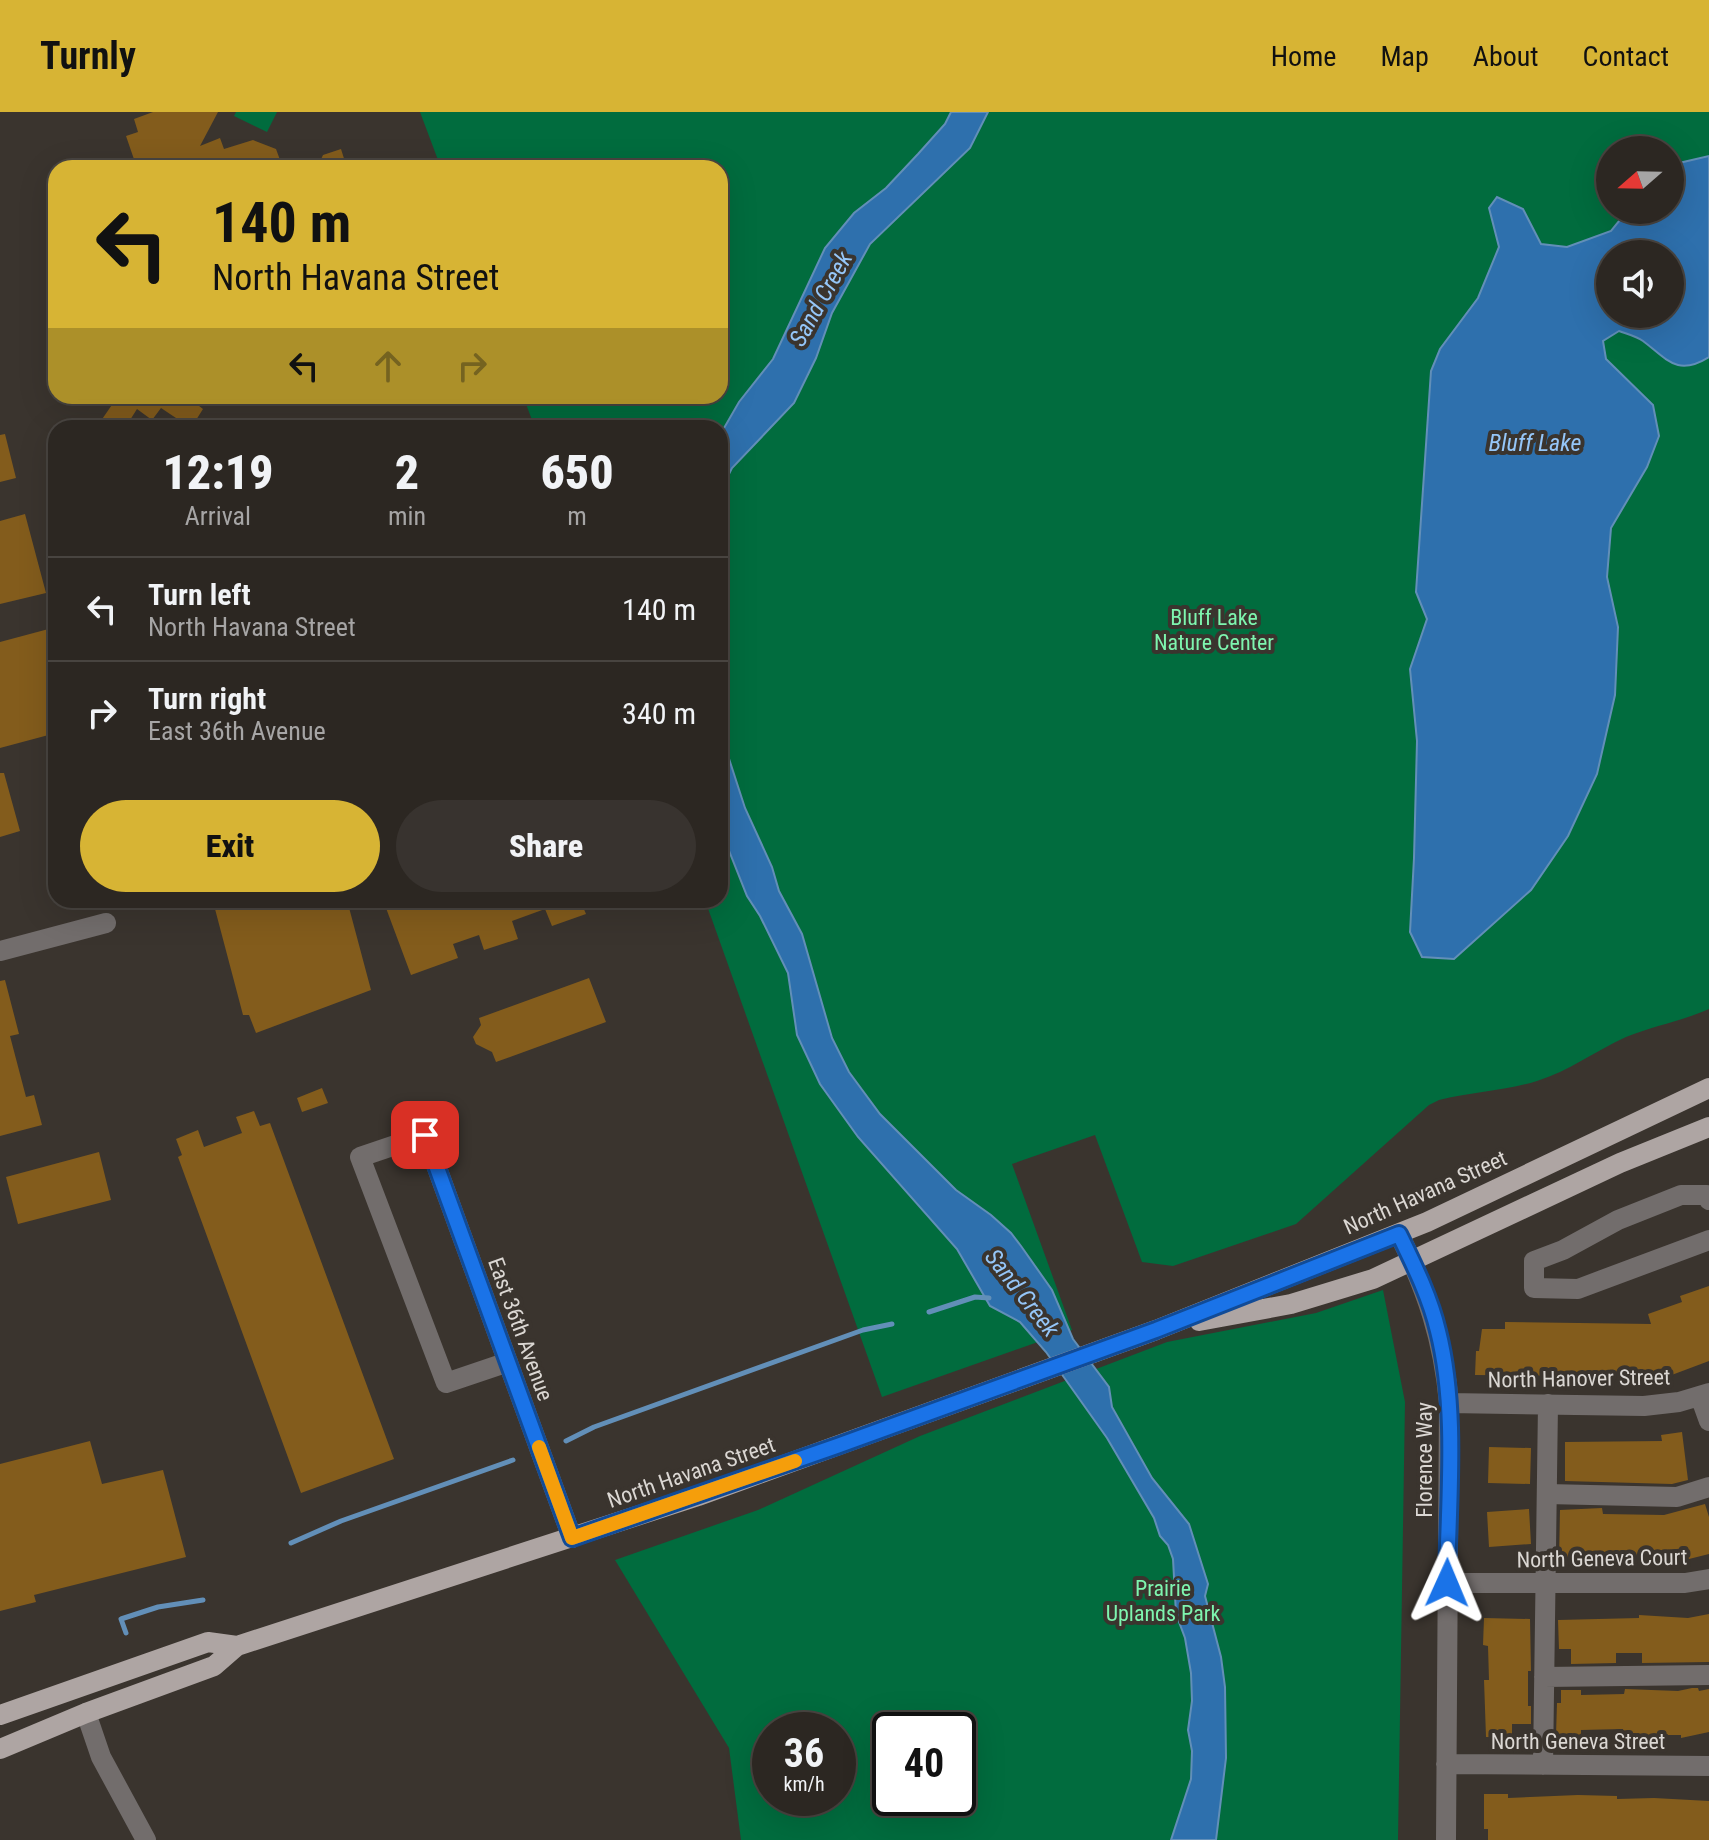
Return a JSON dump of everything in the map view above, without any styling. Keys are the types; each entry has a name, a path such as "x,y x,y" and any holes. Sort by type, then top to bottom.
{"main road":[{"name":"North Havana Street","path":"0,1749 86,1713 214,1666 237,1646 572,1538 1156,1330 1399,1234 1709,1088"},
{"name":"North Havana Street","path":"1156,1330 1324,1295 1373,1279 1620,1163 1709,1127"},
{"name":"North Havana Street","path":"0,1715 208,1642 237,1646"}],"street":[{"path":"0,951 106,923"},
{"name":"East 36th Avenue","path":"508,1362 446,1383 360,1157 425,1135 508,1362 572,1538"},
{"path":"1709,1200 1707,1195 1681,1195 1618,1220 1563,1250 1534,1261 1534,1288 1578,1289 1709,1240"},
{"name":"Florence Way","path":"1399,1234 1412,1259 1439,1332 1449,1403 1446,1840"},
{"path":"1704,1394 1709,1421"},
{"name":"North Hanover Street","path":"1449,1403 1644,1406 1679,1402 1704,1394"},
{"path":"1543,1765 1548,1404"},
{"path":"1547,1494 1677,1497 1709,1487"},
{"name":"North Geneva Court","path":"1447,1583 1685,1583 1709,1579"},
{"path":"1544,1677 1709,1675"},
{"path":"86,1713 101,1757 146,1840"},
{"name":"North Geneva Street","path":"1446,1764 1709,1766"}],"green space":[{"path":"236,112 277,112 267,132 234,116"},
{"name":"Bluff Lake Nature Center","path":"420,112 1709,112 1709,1009 1626,1037 1537,1081 1439,1100 1429,1105 1296,1224 1173,1266 1142,1262 1095,1135 1012,1164 1072,1330 882,1397 708,908 728,908 728,420 532,420 526,404 728,404 728,160 438,160"},
{"name":"Prairie Uplands Park","path":"1383,1290 1405,1402 1398,1840 741,1840 729,1748 615,1560 758,1510 920,1436 1167,1342 1316,1313"}],"water":[{"name":"Sand Creek","path":"951,112 988,112 970,148 870,244 832,313 816,358 794,403 728,476 728,421 773,359 825,248 854,213 886,188 945,124"},
{"name":"Bluff Lake","path":"1709,156 1709,357 1689,365 1673,363 1640,339 1619,331 1603,341 1606,359 1653,405 1659,436 1647,467 1611,528 1607,577 1618,627 1615,695 1597,774 1568,836 1531,890 1454,959 1422,957 1410,932 1417,741 1410,669 1427,619 1416,592 1431,371 1440,349 1478,298 1499,247 1489,208 1497,197 1523,209 1541,244 1567,247 1611,231 1617,224 1684,224 1684,162"},
{"name":"Sand Creek","path":"728,756 745,808 772,867 779,891 802,934 832,1038 849,1072 880,1114 956,1190 991,1215 1021,1246 1052,1290 1073,1339 1109,1387 1112,1407 1152,1478 1189,1524 1208,1584 1205,1596 1221,1657 1225,1687 1226,1758 1216,1840 1171,1840 1191,1779 1192,1751 1188,1730 1192,1701 1191,1673 1185,1638 1176,1614 1173,1559 1168,1545 1160,1536 1154,1518 1107,1438 1046,1352 1020,1322 990,1306 957,1249 858,1137 820,1084 797,1035 788,973 747,896 728,848"}],"building":[{"path":"153,112 218,112 200,146 220,138 224,149 253,140 276,149 280,160 134,160 126,136 138,132 134,119"},
{"path":"341,149 344,160 321,160 323,155"},
{"path":"112,404 196,404 203,409 196,420 179,420 161,408 152,420 137,409 130,420 102,420"},
{"path":"5,434 16,478 0,482 0,435"},
{"path":"25,514 46,593 0,604 0,521"},
{"path":"48,629 48,735 0,748 0,642"},
{"path":"0,773 4,773 20,831 0,837"},
{"path":"349,908 371,990 256,1033 249,1015 243,1015 215,909"},
{"path":"386,908 583,908 586,914 552,926 545,909 512,921 518,939 484,950 479,935 453,944 458,958 411,975"},
{"path":"589,978 606,1022 496,1062 492,1052 476,1044 473,1037 481,1025 479,1018"},
{"path":"5,980 19,1034 10,1036 26,1097 34,1095 42,1125 0,1136 0,981"},
{"path":"322,1088 328,1103 302,1112 297,1098"},
{"path":"254,1111 260,1126 270,1123 394,1459 301,1493 178,1157 182,1155 176,1139 198,1130 204,1147 242,1133 236,1117"},
{"path":"99,1152 111,1200 18,1224 6,1177"},
{"path":"1709,1286 1709,1361 1669,1376 1666,1367 1645,1374 1645,1377 1475,1375 1476,1351 1479,1351 1482,1329 1505,1329 1505,1322 1651,1324 1648,1314 1682,1302 1680,1296"},
{"path":"1682,1432 1688,1480 1672,1484 1565,1481 1565,1442 1662,1441 1661,1435"},
{"path":"90,1441 102,1484 163,1470 186,1557 34,1595 36,1602 0,1611 0,1464"},
{"path":"1489,1447 1531,1448 1530,1484 1488,1483"},
{"path":"1705,1504 1709,1517 1709,1554 1673,1563 1609,1559 1559,1561 1560,1510 1602,1508 1603,1514 1664,1515"},
{"path":"1529,1509 1531,1544 1489,1547 1487,1512"},
{"path":"1709,1614 1709,1662 1642,1663 1642,1653 1616,1653 1616,1663 1571,1664 1571,1649 1559,1649 1558,1620 1639,1618 1639,1615 1688,1618"},
{"path":"1484,1618 1530,1619 1528,1706 1531,1706 1531,1724 1512,1724 1512,1738 1486,1737 1484,1680 1489,1680 1488,1646 1483,1645"},
{"path":"1692,1688 1699,1691 1709,1689 1709,1732 1681,1738 1681,1735 1644,1735 1644,1740 1623,1740 1623,1729 1581,1730 1581,1736 1556,1735 1557,1703 1561,1703 1561,1690 1581,1690 1581,1695 1624,1694 1625,1689 1678,1691"},
{"path":"1484,1794 1508,1794 1508,1798 1578,1795 1709,1801 1709,1840 1488,1840 1488,1829 1484,1829"}],"waterway":[{"path":"929,1312 975,1297 989,1298"},
{"path":"566,1441 594,1427 863,1330 892,1324"},
{"path":"291,1543 341,1521 513,1460"},
{"path":"126,1633 121,1619 158,1607 203,1600"}],"slow traffic":[{"path":"539,1447 572,1538 795,1461"}],"route":[{"path":"425,1135 572,1538 698,1496 1156,1330 1399,1234 1434,1314 1444,1359 1449,1403 1447,1583"}]}
